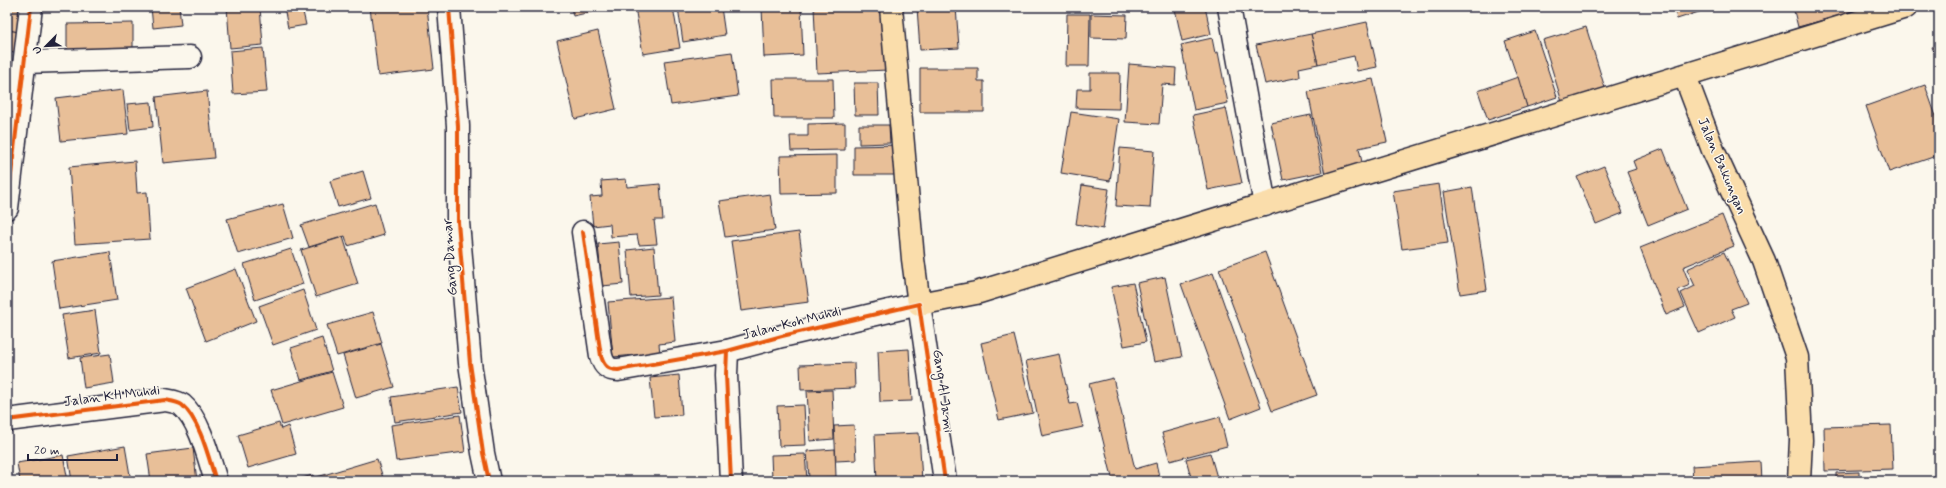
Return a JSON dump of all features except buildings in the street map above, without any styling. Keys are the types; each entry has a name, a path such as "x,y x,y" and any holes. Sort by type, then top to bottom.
{"main road":[{"path":"891,7 913,260 919,304 976,293 1686,76 1906,7"},
{"name":"Jalan Bakungan","path":"1686,76 1713,150 1764,261 1797,357 1801,440 1799,481"}],"street":[{"path":"7,208 31,7"},
{"name":"Gang Damar","path":"449,7 458,126 458,222 470,363 483,453 489,481"},
{"path":"1229,7 1265,205"},
{"path":"24,62 190,57"},
{"path":"583,232 601,356 604,366 612,370 618,370 727,351"},
{"name":"Jalan Koh Muhdi","path":"731,481 726,375 727,351 782,336 919,304"},
{"name":"Gang Al Jami","path":"919,304 945,481"},
{"name":"Jalan KH Muhdi","path":"7,420 165,400 181,404 191,415 204,445 216,481"}],"cycle path":[{"path":"7,208 31,7"},
{"path":"449,7 458,126 458,222 470,363 483,453 489,481"},
{"path":"583,232 601,356 607,367 618,370 727,351"},
{"path":"731,481 726,375 727,351 782,336 919,304 945,481"},
{"path":"7,420 165,400 176,402 182,405 194,420 207,451 216,481"}]}
